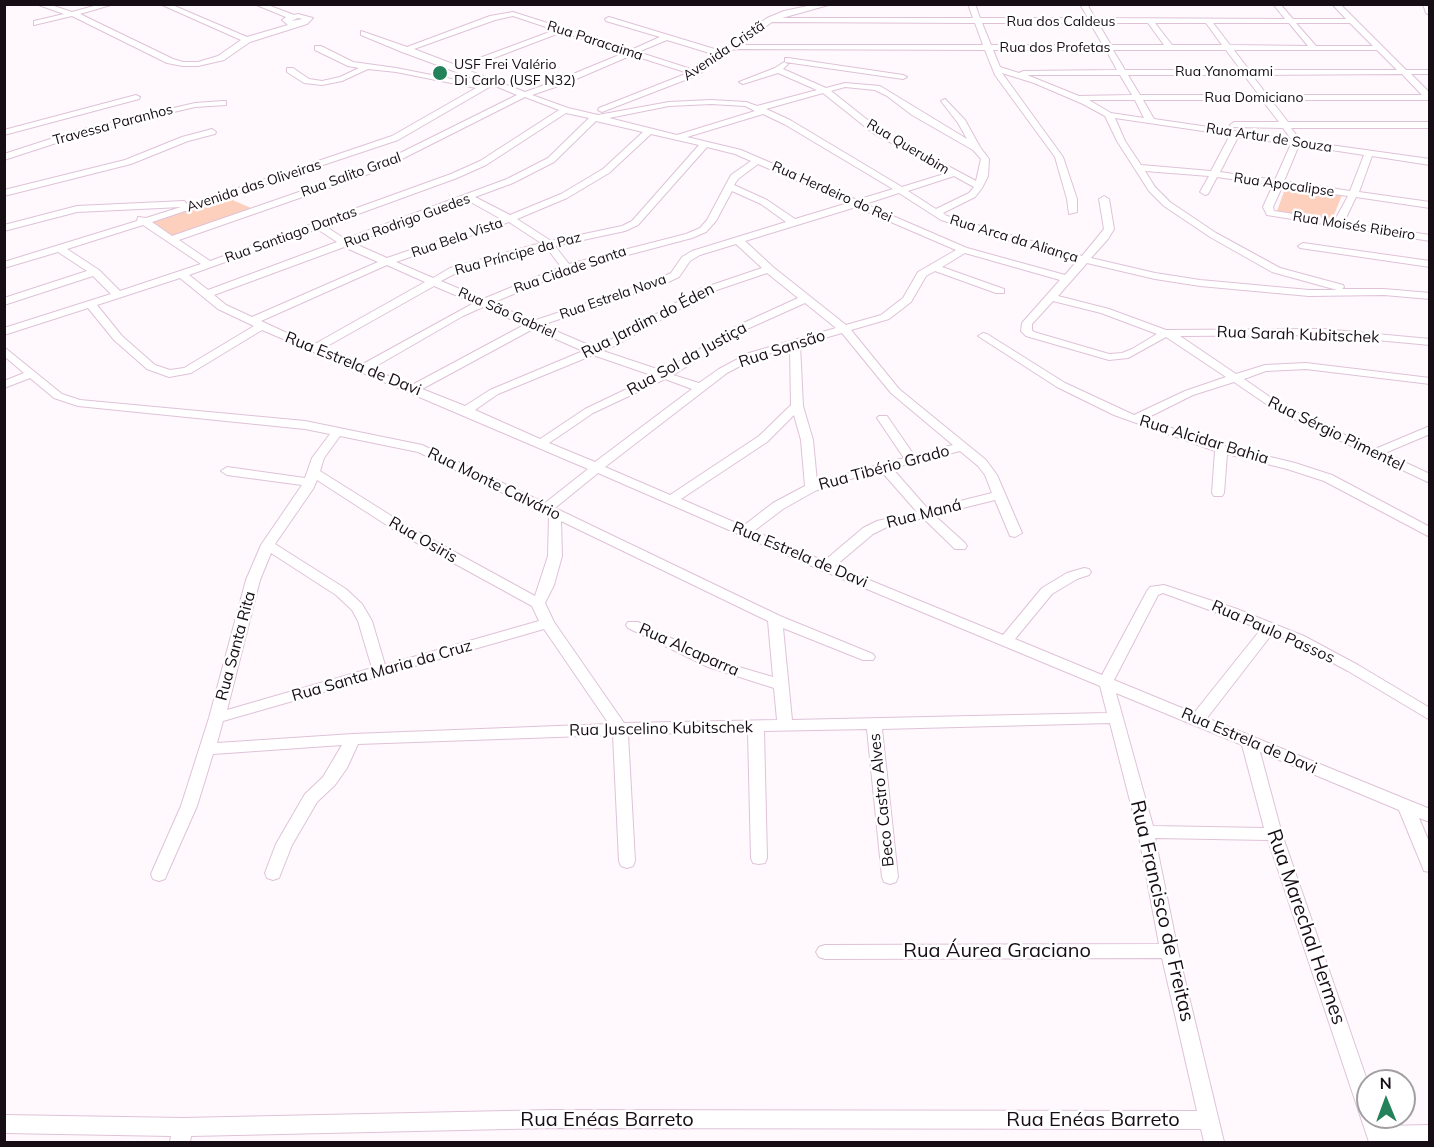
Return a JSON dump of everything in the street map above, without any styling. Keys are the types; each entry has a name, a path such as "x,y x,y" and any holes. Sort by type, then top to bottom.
{"street":[{"path":"39,4 71,14 170,62 183,64 198,64 220,58 244,39 301,23 257,4"},
{"path":"53,4 82,12 179,58 189,59 214,56 244,39 290,20"},
{"path":"37,23 111,4"},
{"path":"163,4 244,39"},
{"name":"Avenida Cristã","path":"590,118 695,73 770,20 787,13 829,4"},
{"path":"971,4 987,48 1005,86 1019,100 1033,125 1059,157 1072,199 1072,212"},
{"path":"1083,4 1150,120"},
{"path":"1276,4 1314,48"},
{"path":"1335,4 1429,98"},
{"path":"1426,4 1430,13"},
{"name":"Rua Paracaima","path":"405,50 507,14 518,15 695,73"},
{"path":"609,19 721,54"},
{"name":"Rua dos Caldeus","path":"770,20 1353,21"},
{"path":"1151,22 1170,48"},
{"path":"1209,22 1297,141 1278,184"},
{"path":"457,69 562,30"},
{"name":"Rua Herdeiro do Rei","path":"364,33 565,110 590,118 705,144 758,160 964,250 1067,279"},
{"name":"Rua Salito Graal","path":"172,239 377,168 523,95 667,37"},
{"name":"Rua dos Profetas","path":"730,47 1379,48"},
{"path":"318,48 327,56"},
{"path":"743,82 778,70 788,60 794,48"},
{"path":"309,57 327,56 367,67 396,70 482,87"},
{"path":"788,60 903,77"},
{"path":"290,70 312,82 332,82 367,67"},
{"path":"997,69 1018,74 1078,98 1108,115 1138,168 1152,189 1167,204 1260,262 1297,278 1362,292"},
{"name":"Rua Querubim","path":"778,70 824,90 876,132 952,174 979,186"},
{"name":"Rua Yanomami","path":"1018,74 1430,72"},
{"name":"Avenida das Oliveiras","path":"4,266 210,201 395,138 493,82"},
{"path":"676,138 824,90 850,85 885,91 915,113 976,148"},
{"path":"4,133 136,97"},
{"name":"Rua Domiciano","path":"1078,98 1429,98"},
{"name":"Rua Arca da Aliança","path":"590,118 694,102 732,102 762,109 935,213 978,230 1084,261 1200,283 1309,293 1362,292 1430,296"},
{"path":"935,213 964,201 979,186 985,164 983,156 962,122 945,102"},
{"name":"Travessa Paranhos","path":"4,157 78,133 118,123 202,103 223,103"},
{"name":"Rua Santiago Dantas","path":"4,332 182,274 470,170 565,110"},
{"name":"Rua Artur de Souza","path":"1108,115 1190,125 1430,162"},
{"name":"Rua Rodrigo Guedes","path":"205,295 510,182 551,160 590,118"},
{"path":"1190,125 1430,125"},
{"path":"4,193 128,162 212,132"},
{"name":"Rua Bela Vista","path":"90,304 118,338 151,367 169,374 187,371 257,324 386,262 513,218 591,181 606,171 648,132"},
{"path":"1205,192 1223,153 1236,133"},
{"name":"Rua Príncipe da Paz","path":"313,350 454,270 487,259 615,230 635,223 705,144"},
{"path":"1338,224 1353,195 1369,153"},
{"name":"Rua Cidade Santa","path":"362,369 482,303 567,268 690,236 704,230 729,186 742,170 758,160"},
{"name":"Rua Apocalipse","path":"1138,168 1214,174 1430,205"},
{"name":"Rua Estrela Nova","path":"414,389 534,324 675,275 686,259 696,253 952,174"},
{"name":"Rua Moisés Ribeiro","path":"1278,184 1268,211 1279,215 1430,238"},
{"path":"729,186 764,202 794,223"},
{"path":"471,198 513,218 549,244 567,268"},
{"path":"1104,199 1109,230 1105,237 1025,327 1030,334 1100,355 1117,357 1136,351 1166,333"},
{"path":"4,228 55,213 101,207 210,201"},
{"path":"126,206 145,222 208,264"},
{"name":"Rua São Gabriel","path":"318,225 346,244 593,351 701,388"},
{"path":"738,240 769,269 844,329 895,391 982,463 1000,495 1015,533"},
{"path":"1303,246 1430,264"},
{"path":"59,248 95,272 118,295"},
{"name":"Rua Sansão","path":"551,510 597,467 741,360 771,349 879,319 895,311 907,300 922,274 964,250"},
{"path":"933,267 1000,291"},
{"name":"Rua Jardim do Éden","path":"466,411 494,392 616,341 704,291 769,269"},
{"path":"4,302 95,272"},
{"name":"Rua Estrela de Davi","path":"182,274 222,307 313,350 414,389 826,567 1430,816"},
{"name":"Rua Sérgio Pimentel","path":"1051,297 1105,311 1166,333 1197,350 1233,378 1279,408 1430,479"},
{"name":"Rua Sol da Justiça","path":"541,443 589,411 663,376 743,327 806,298"},
{"name":"Rua Sarah Kubitschek","path":"1166,333 1295,331 1430,342"},
{"name":"Rua Alcidar Bahia","path":"983,336 1061,385 1095,403 1221,448 1328,478 1430,533"},
{"path":"795,344 796,406 807,440 811,488"},
{"name":"Rua Monte Calvário","path":"4,350 58,396 78,404 237,417 338,431 422,449 774,619 868,657"},
{"path":"1135,419 1189,393 1265,368 1290,366 1430,381"},
{"path":"4,385 30,374"},
{"path":"671,500 763,439 784,421 796,406"},
{"path":"883,418 911,459"},
{"path":"1375,453 1430,429"},
{"name":"Rua Santa Rita","path":"159,874 182,823 217,718 253,580 268,545 296,509 322,451 338,431"},
{"name":"Rua Tibério Grado","path":"744,532 778,506 811,488 964,446"},
{"path":"1218,493 1221,448"},
{"path":"885,467 926,514 960,546"},
{"path":"227,471 311,477"},
{"name":"Rua Osiris","path":"311,477 538,603"},
{"name":"Rua Maná","path":"826,567 868,531 882,524 1000,495"},
{"path":"551,510 555,556 547,585 538,603 547,623 620,729 627,861"},
{"path":"268,545 341,592 357,607 365,621 380,672"},
{"path":"1006,641 1047,591 1072,576 1084,572"},
{"name":"Rua Paulo Passos","path":"1106,681 1155,590 1171,590 1270,627 1335,658 1430,715"},
{"path":"774,619 785,725"},
{"name":"Rua Santa Maria da Cruz","path":"217,718 547,623"},
{"name":"Rua Alcaparra","path":"633,625 713,664 780,684"},
{"path":"1198,719 1270,627"},
{"name":"Rua Francisco de Freitas","path":"1106,681 1146,832 1169,951 1214,1143"},
{"name":"Rua Juscelino Kubitschek","path":"207,749 353,739 620,729 1115,718"},
{"name":"Beco Castro Alves","path":"874,723 890,877"},
{"path":"756,726 759,858"},
{"path":"273,873 284,844 311,798 329,781 341,764 353,739"},
{"name":"Rua Marechal Hermes","path":"1249,741 1274,834 1356,1076"},
{"path":"1406,807 1430,866"},
{"path":"1146,832 1274,834"},
{"name":"Rua Áurea Graciano","path":"825,952 1169,951"},
{"name":"Rua Enéas Barreto","path":"4,1124 182,1135 552,1119 1210,1120"},
{"path":"1375,1131 1430,1134"}],"shaded area":[{"path":"1286,186 1342,195 1332,220 1277,211"},
{"path":"228,198 251,208 173,236 151,222"}],"place":[{"name":"USF Frei Valério Di Carlo (USF N32)","path":"440,73"}]}
